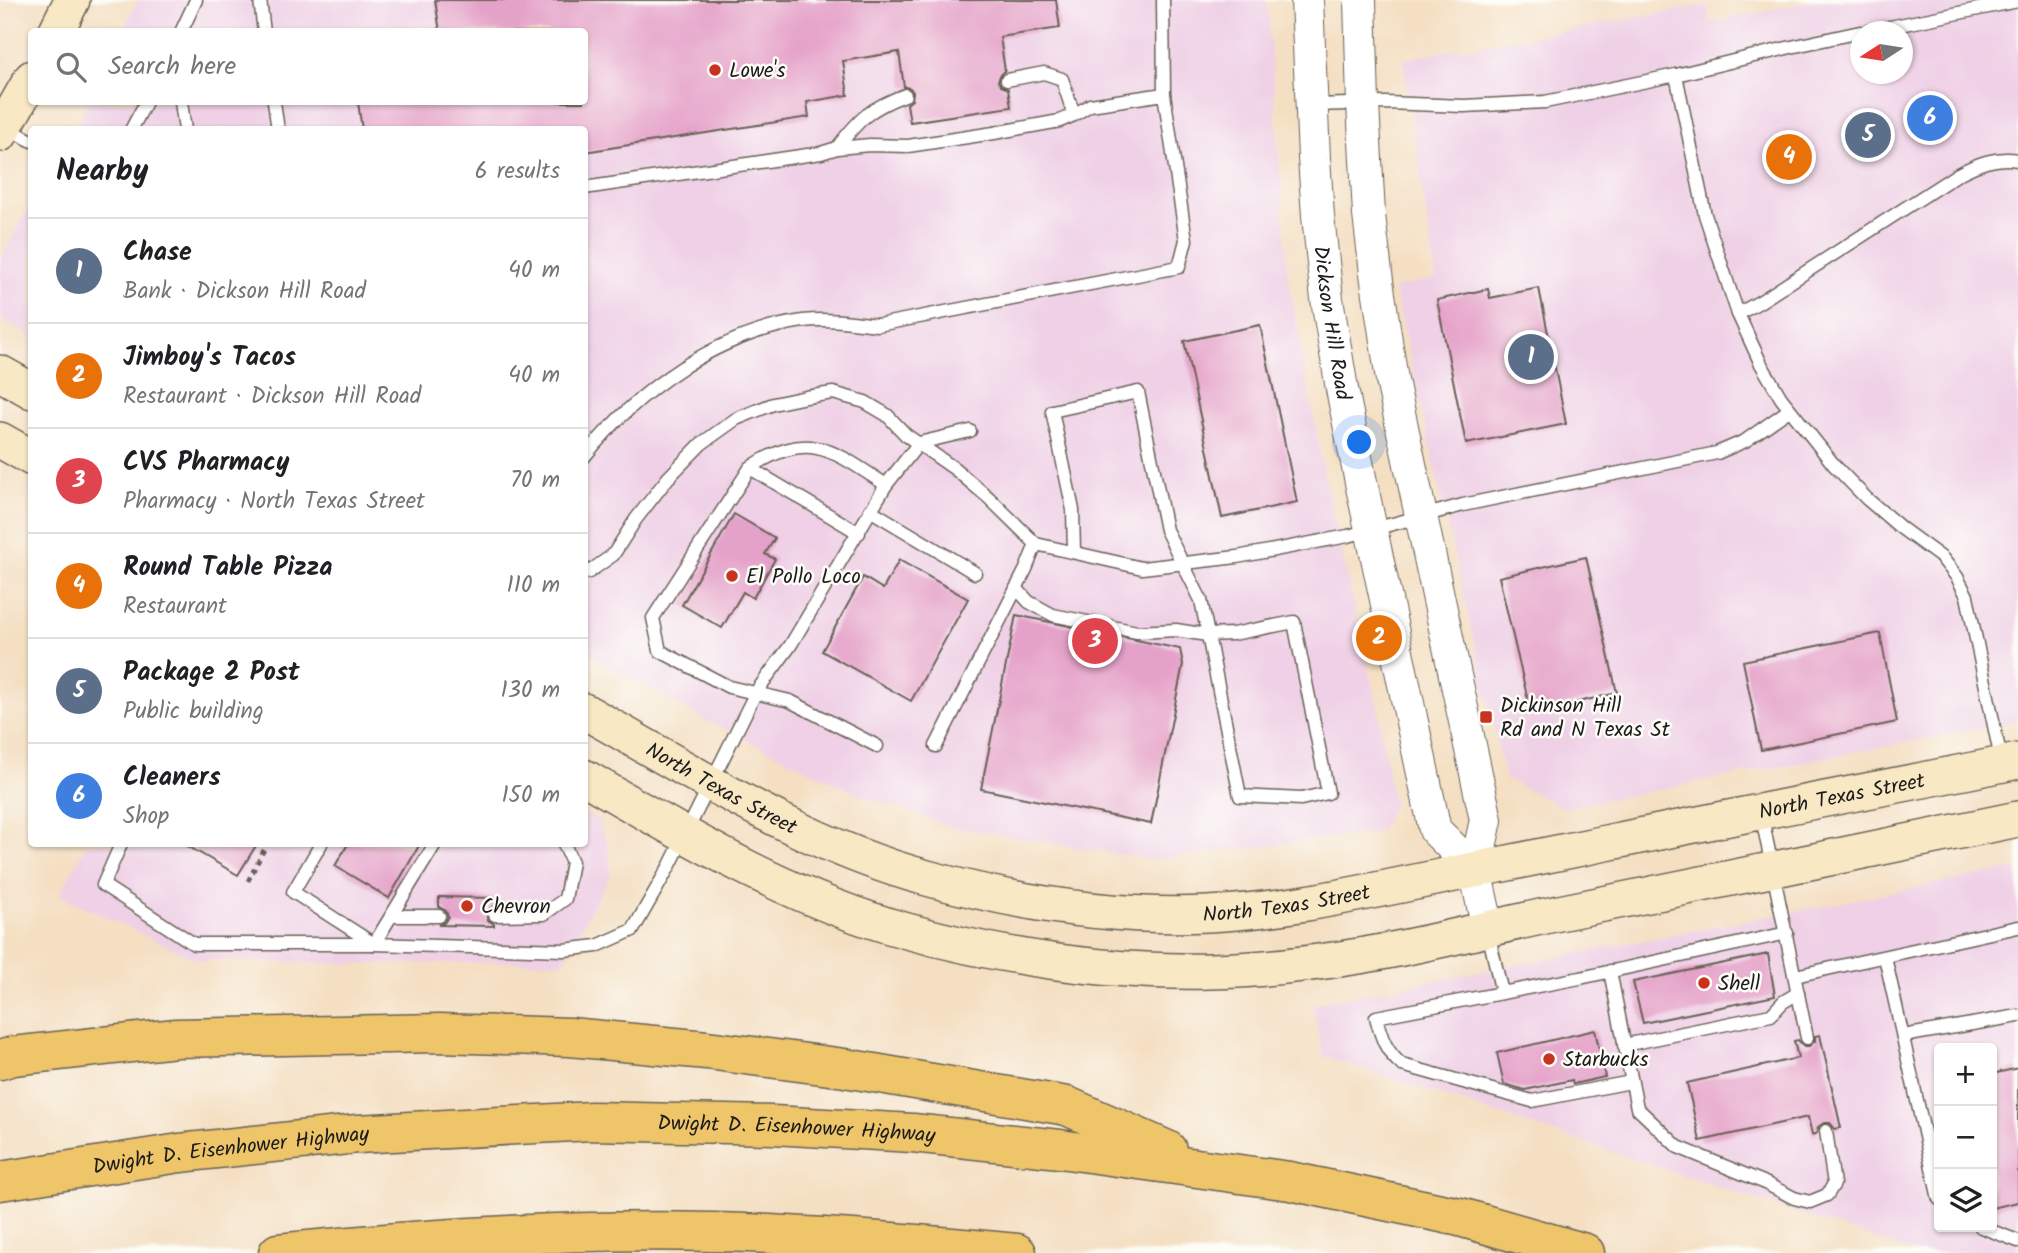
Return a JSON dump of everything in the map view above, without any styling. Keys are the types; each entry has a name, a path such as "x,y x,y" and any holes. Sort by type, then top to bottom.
{"highway":[{"path":"4,1057 176,1038 440,1033 570,1037 707,1050 831,1066 1067,1106 1207,1168"},
{"name":"Dwight D. Eisenhower Highway","path":"0,1181 180,1153 356,1134 592,1121 774,1125 913,1133 1060,1149 1290,1181 1460,1217 1585,1253"},
{"path":"278,1253 379,1242 608,1232 768,1234 1017,1253"}],"main road":[{"path":"58,28 72,0"},
{"path":"12,134 28,89"},
{"path":"0,373 28,389"},
{"path":"0,440 28,456"},
{"name":"North Texas Street","path":"588,713 756,809 861,857 924,878 981,891 1047,904 1107,911 1207,914 1254,910 1350,895 2010,763"},
{"path":"588,779 736,863 839,909 904,930 976,948 1037,959 1105,967 1210,971 1260,969 1363,956 2018,819"}],"street":[{"name":"Dickson Hill Road","path":"1307,0 1310,105 1318,216 1327,299 1342,389 1435,830 1475,870"},
{"path":"1360,0 1369,215 1377,281 1392,380 1486,820 1475,870 1488,929"}],"lane":[{"path":"183,28 196,0"},
{"path":"260,0 264,28"},
{"path":"588,452 632,406 684,365 746,334 804,321 878,325 1179,267 1186,240 1164,94 1163,0"},
{"path":"1913,22 2018,1"},
{"path":"1310,105 1464,106 1545,102 1850,35"},
{"path":"1007,80 1044,73 1062,79 1074,116"},
{"path":"1676,75 1705,215 1738,314 1761,364 1789,410 1834,466 1867,499 1942,558 1957,577 1967,596 2010,763"},
{"path":"588,187 821,153 837,148 908,146 1060,121 1074,116 1090,105 1164,94"},
{"path":"837,148 857,122 881,104 905,95"},
{"path":"133,126 144,105"},
{"path":"182,105 185,126"},
{"path":"274,105 277,126"},
{"path":"1738,314 1958,174 1980,162 2018,160"},
{"path":"1016,588 1029,602 1053,615 1137,632 1176,630 1207,635 1233,634 1294,622 1328,793 1301,799 1240,796 1207,635 1201,600 1166,530 1138,392 1052,411 1073,510 1074,552"},
{"path":"588,572 613,555 636,519 668,478 701,444 736,419 761,409 833,393 865,402 887,415 906,435 955,469 989,498 1036,544 1142,568 1237,557 1348,536 1476,502 1717,453 1745,441 1789,410"},
{"path":"120,847 103,885 194,944 374,944 564,950 597,946 633,930 686,834 756,692 790,646 859,533 870,510 919,443 970,431"},
{"path":"877,746 790,701 729,687 660,651 653,618 750,468 770,454 804,446 837,453 887,485"},
{"path":"750,468 859,533"},
{"path":"870,510 975,573"},
{"path":"936,746 1036,544"},
{"path":"1761,813 1807,1038"},
{"path":"319,847 293,892 374,944"},
{"path":"374,944 433,847"},
{"path":"495,915 544,914 565,899 572,862 565,847"},
{"path":"391,916 439,916"},
{"path":"1795,976 2018,928"},
{"path":"1488,929 1502,993"},
{"path":"1631,1082 1532,1101 1402,1065 1392,1057 1382,1040 1376,1017 1787,933"},
{"path":"1885,957 1934,1176"},
{"path":"1610,971 1637,1108 1678,1147 1763,1182 1794,1198 1810,1202 1826,1195 1834,1184 1826,1132"},
{"path":"1624,1045 1771,1015 1783,1002 1798,993"},
{"path":"1903,1036 2018,1016"},
{"path":"1994,1232 2018,1241"}],"path":[{"path":"248,881 265,847"}],"shaded area":[{"path":"138,0 1267,0 1288,276 1326,485 1379,713 1393,805 1380,831 1154,860 953,827 860,795 698,716 588,654 588,126 76,126 86,105 588,105 588,28 124,28"},
{"path":"1816,0 2018,0 2018,721 1563,808 1505,778 1394,288 1436,279 1403,59 1707,5 1710,23"},
{"path":"28,209 28,334 0,318 0,260"},
{"path":"588,815 598,820 609,849 610,875 563,962 366,964 197,960 59,895 85,847 588,847"},
{"path":"2018,868 2018,1253 1917,1253 1323,1056 1313,1004"}],"building":[{"name":"Lowe's","path":"435,0 1056,0 1060,28 1000,37 1005,71 998,81 1008,89 1011,107 910,122 907,104 912,100 913,92 904,87 899,52 843,61 848,95 807,102 809,117 588,151 588,126 361,126 358,105 588,105 588,28 439,28"},
{"path":"1539,288 1566,424 1466,444 1437,300 1488,289 1490,298"},
{"path":"1260,325 1297,502 1222,518 1184,341"},
{"name":"El Pollo Loco","path":"734,514 775,538 765,554 775,559 753,598 743,592 722,628 682,605"},
{"path":"1586,557 1617,693 1531,713 1499,577"},
{"path":"899,560 968,599 911,701 822,651 863,577 883,589"},
{"path":"1016,615 1180,649 1183,664 1151,824 981,789"},
{"path":"1880,633 1897,722 1761,750 1743,661"},
{"path":"189,847 255,847 238,875"},
{"path":"346,847 418,847 389,898 335,866"},
{"name":"Chevron","path":"439,897 495,898 495,906 486,914 494,926 438,925 444,923 448,917 446,911 439,907"},
{"path":"1768,954 1775,996 1643,1023 1633,982"},
{"path":"1595,1030 1605,1077 1573,1084 1572,1080 1525,1090 1504,1084 1497,1053"},
{"path":"1820,1035 1841,1128 1835,1129 1830,1123 1824,1123 1818,1127 1817,1133 1812,1135 1808,1117 1700,1141 1687,1083 1798,1058 1794,1041 1798,1040 1804,1046 1809,1046 1815,1041 1815,1036"},
{"path":"2018,1068 2018,1202 1997,1207 1997,1106 1997,1073"}],"place":[{"name":"Lowe's","path":"715,70"},
{"name":"Cleaners","path":"1930,118"},
{"name":"Package 2 Post","path":"1868,135"},
{"name":"Round Table Pizza","path":"1789,157"},
{"name":"Chase","path":"1531,357"},
{"name":"El Pollo Loco","path":"732,576"},
{"name":"Jimboy's Tacos","path":"1379,638"},
{"name":"CVS Pharmacy","path":"1095,641"},
{"name":"Dickinson Hill Rd and N Texas St","path":"1486,717"},
{"name":"Chevron","path":"467,906"},
{"name":"Shell","path":"1704,983"},
{"name":"Starbucks","path":"1549,1059"}]}
